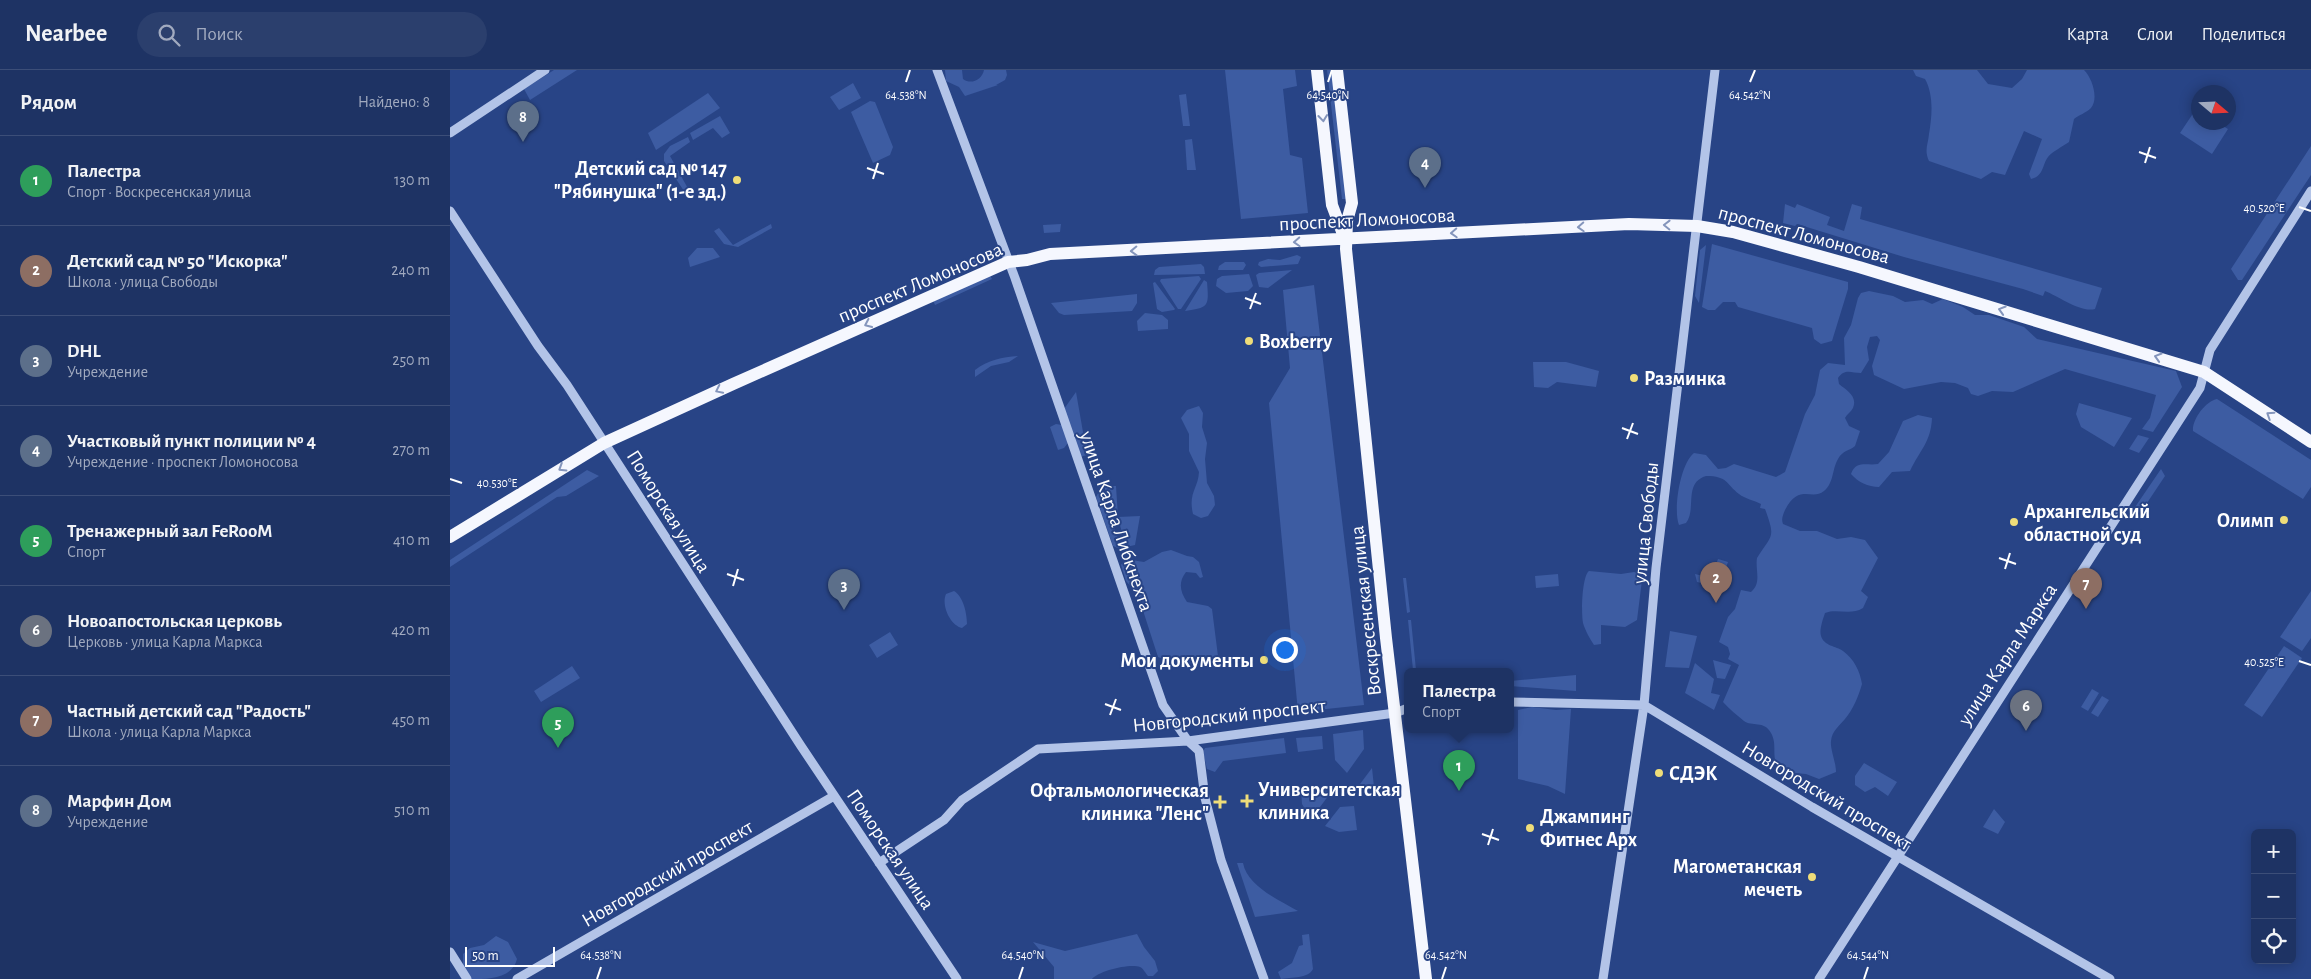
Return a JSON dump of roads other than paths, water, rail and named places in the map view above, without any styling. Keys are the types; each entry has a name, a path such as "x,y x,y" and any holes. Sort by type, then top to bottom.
{"main road":[{"name":"Воскресенская улица","path":"1317,70 1332,205 1345,239"},
{"name":"Воскресенская улица","path":"1337,70 1352,203 1345,239 1395,713 1426,979"},
{"name":"проспект Ломоносова","path":"450,537 604,443 1008,262 1027,260 1050,254 1629,224 1697,226 1733,232 1860,267 2204,372 2311,442"}],"street":[{"path":"450,133 545,70"},
{"name":"улица Карла Либкнехта","path":"937,70 1008,262 1163,705 1188,741 1199,752 1205,798 1221,860 1264,979"},
{"name":"улица Свободы","path":"1602,979 1644,705 1656,568 1714,70"},
{"name":"улица Карла Маркса","path":"1819,979 2200,388 2210,350 2311,191"},
{"name":"Поморская улица","path":"450,211 538,346 573,393 834,796 957,979"},
{"name":"Новгородский проспект","path":"1514,702 1644,705 1897,857 2110,979"},
{"name":"Новгородский проспект","path":"879,863 944,820 962,800 1038,749 1188,741 1395,713 1404,710"},
{"name":"Новгородский проспект","path":"517,979 834,796"},
{"path":"450,952 467,979"}],"place":[{"name":"Марфин Дом","path":"523,142"},
{"name":"Детский сад № 147 \"Рябинушка\" (1-е зд.)","path":"737,180"},
{"name":"Участковый пункт полиции № 4","path":"1425,188"},
{"name":"Boxberry","path":"1249,341"},
{"name":"Разминка","path":"1634,378"},
{"name":"Олимп","path":"2284,520"},
{"name":"Архангельский областной суд","path":"2014,522"},
{"name":"Детский сад № 50 \"Искорка\"","path":"1716,603"},
{"name":"Частный детский сад \"Радость\"","path":"2086,609"},
{"name":"DHL","path":"844,610"},
{"name":"Мои документы","path":"1264,660"},
{"name":"Новоапостольская церковь","path":"2026,731"},
{"name":"Тренажерный зал FeRooM","path":"558,748"},
{"name":"СДЭК","path":"1659,773"},
{"name":"Палестра","path":"1459,791"},
{"name":"Университетская клиника","path":"1247,801"},
{"name":"Офтальмологическая клиника \"Ленс\"","path":"1220,802"},
{"name":"Джампинг Фитнес Арх","path":"1530,828"},
{"name":"Магометанская мечеть","path":"1812,877"}]}
